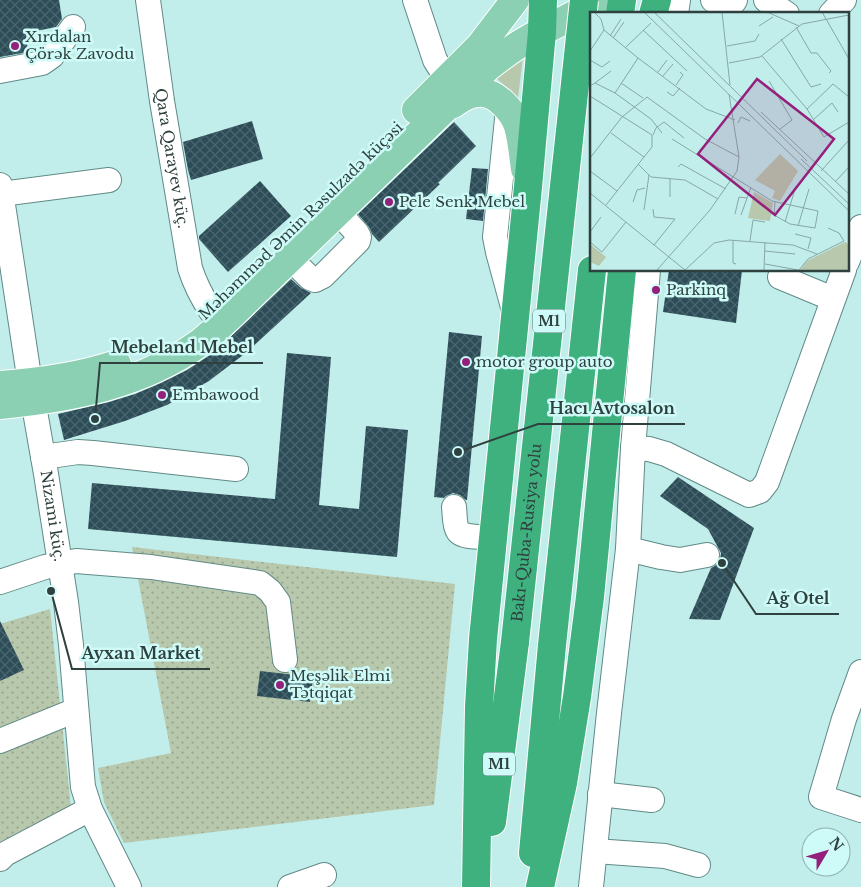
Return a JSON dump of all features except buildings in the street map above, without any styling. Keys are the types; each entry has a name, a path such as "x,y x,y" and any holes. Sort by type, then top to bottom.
{"highway":[{"path":"476,887 479,707 483,639 528,187 542,32 543,0"},
{"name":"Bakı-Quba-Rusiya yolu","path":"484,887 515,642 584,0"},
{"path":"652,12 657,0"},
{"name":"M1","path":"529,887 552,645 592,271"},
{"path":"540,887 564,783 577,697 590,597 622,271"}],"main road":[{"name":"Məhəmməd Əmin Rəsulzadə küçəsi","path":"0,405 76,375 99,370 149,352 171,340 210,311 449,78 487,38 515,0"},
{"path":"566,0 575,3 587,3 597,0"},
{"path":"441,112 488,67 507,52 585,9 597,0"},
{"path":"441,112 464,97 478,93 498,99 508,109 517,125 528,187"},
{"name":"Məhəmməd Əmin Rəsulzadə küçəsi","path":"0,385 32,392 82,394 157,368 180,356 222,324 441,112"}],"street":[{"name":"Qara Qarayev küç.","path":"148,0 162,101 188,258 200,296 210,311"},
{"path":"415,0 435,60 449,78"},
{"path":"713,0 727,5 735,0"},
{"path":"766,0 784,12"},
{"path":"833,12 844,0"},
{"path":"0,71 42,62 52,56 73,27"},
{"path":"508,109 495,237 515,313"},
{"path":"1,190 110,180"},
{"name":"Nizami küç.","path":"1,190 61,563 70,636 83,786 90,809 129,887"},
{"path":"848,260 861,227"},
{"path":"591,887 628,548 633,448 648,271"},
{"path":"633,448 648,449 666,454 749,495 760,491 767,482 844,271"},
{"path":"780,277 833,299"},
{"path":"43,457 93,452 236,469"},
{"path":"454,507 458,532 463,535 493,537"},
{"path":"628,548 680,560 707,555"},
{"path":"0,582 45,566 76,561 151,567 260,583 270,590 278,602 285,660"},
{"path":"861,672 821,797 861,810"},
{"path":"0,741 76,710"},
{"path":"600,794 652,800"},
{"path":"0,859 5,854 90,809"},
{"path":"595,851 665,856 698,865"},
{"path":"290,887 324,875"}],"green space":[{"path":"523,57 518,98 494,76"},
{"path":"132,547 455,584 434,805 124,843 104,802 98,768 171,753"},
{"path":"50,609 71,808 0,845 0,624"}],"place":[{"name":"Xırdalan Çörək Zavodu","path":"15,46"},
{"name":"Pele Senk Mebel","path":"389,202"},
{"name":"Parkinq","path":"656,290"},
{"name":"motor group auto","path":"466,362"},
{"name":"Embawood","path":"162,395"},
{"name":"Mebeland Mebel","path":"95,419"},
{"name":"Hacı Avtosalon","path":"458,452"},
{"name":"Ağ Otel","path":"722,563"},
{"name":"Ayxan Market","path":"51,591"},
{"name":"Meşəlik Elmi Tətqiqat","path":"280,685"}]}
